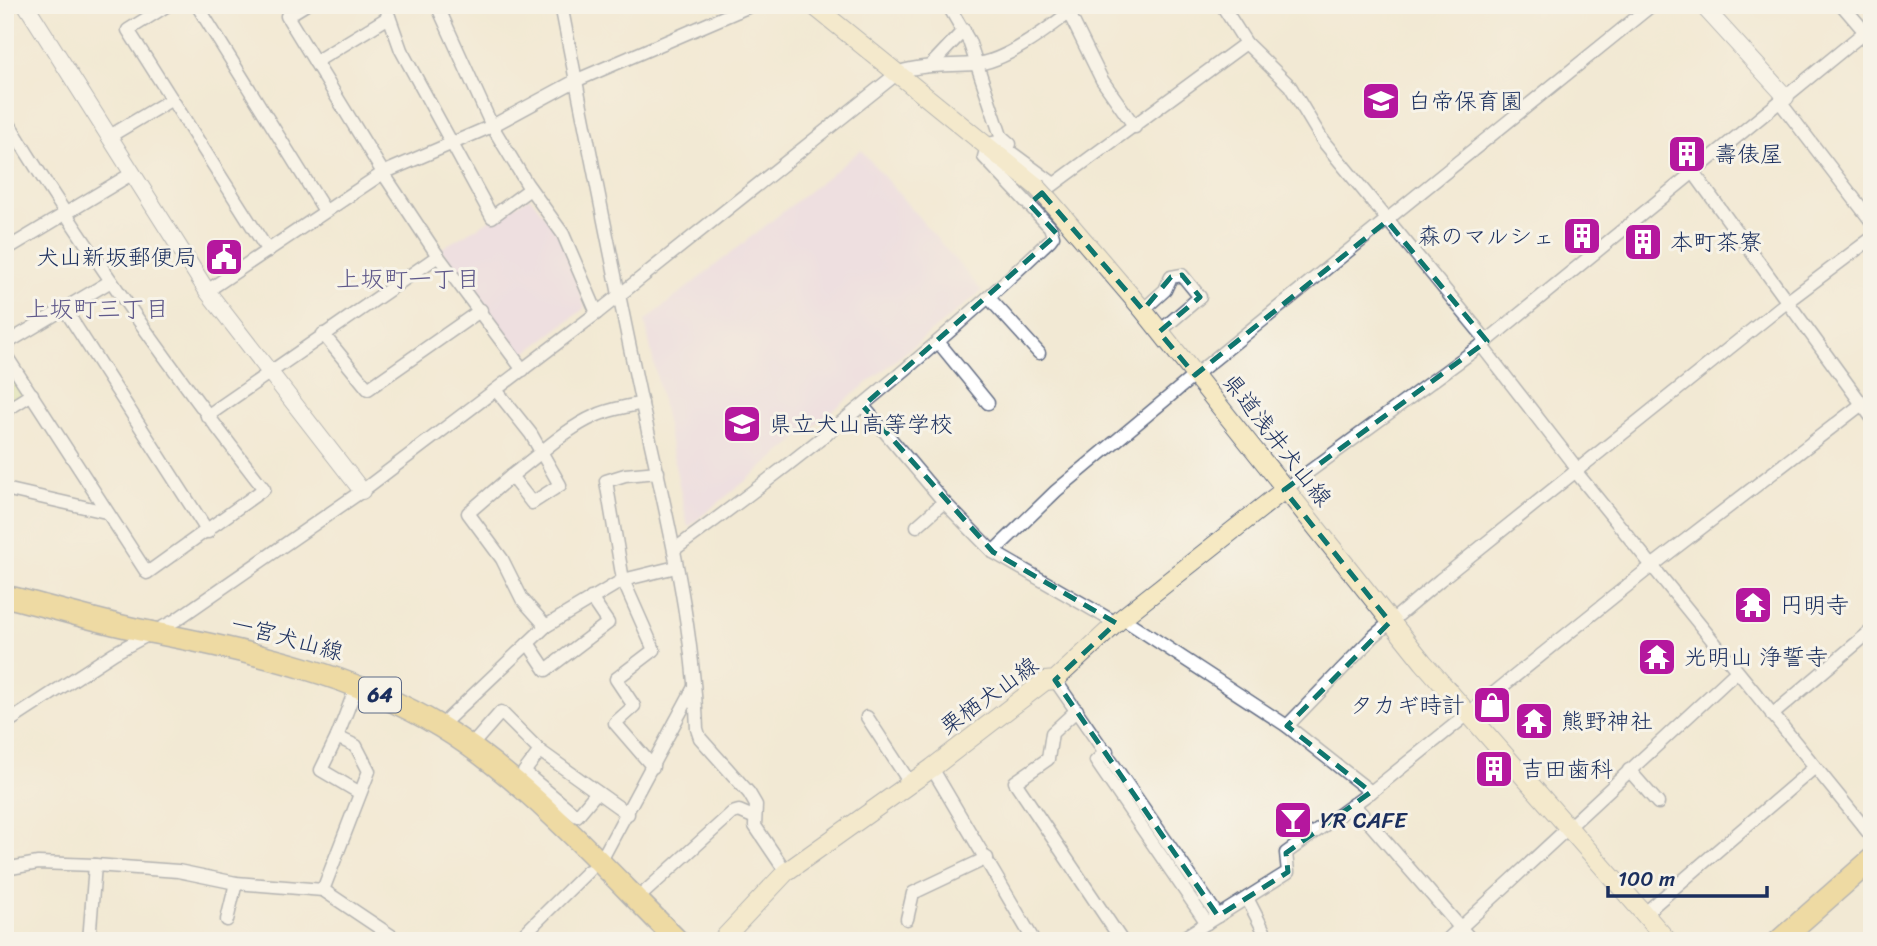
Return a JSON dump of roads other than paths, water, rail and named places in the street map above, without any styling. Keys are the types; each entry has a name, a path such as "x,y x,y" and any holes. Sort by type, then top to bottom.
{"main road":[{"name":"県道浅井犬山線","path":"813,5 899,72 1036,186 1143,310 1390,622 1668,941"},
{"name":"栗栖犬山線","path":"721,941 786,872 932,768 1045,681 1055,680 1119,620 1284,490"},
{"name":"一宮犬山線","path":"5,596 182,638 357,685 401,704 471,746 528,796 678,941"},
{"path":"1779,941 1872,859"}],"street":[{"path":"26,5 207,291 362,491"},
{"path":"168,5 128,30 268,251"},
{"path":"197,5 325,211"},
{"path":"305,5 287,16 383,173 438,256 481,310 523,370"},
{"path":"437,5 492,125 530,189 563,234 597,313"},
{"path":"561,5 619,295 675,549 692,649 700,738 749,793 756,805 754,826 786,872"},
{"path":"207,291 383,173 492,125 575,81 752,5"},
{"path":"948,5 964,30 1001,136 1021,158"},
{"path":"1222,5 1246,43 1290,86 1324,141 1484,343 1577,471 1736,672 1872,837"},
{"path":"993,552 1056,491 1195,375 1652,5"},
{"path":"1702,5 1783,99 1872,222"},
{"path":"1284,490 1484,343 1783,99 1869,33 1842,5"},
{"path":"5,724 114,653 154,633 362,491 597,313 899,72 931,65 975,64 1011,51 1074,9 1102,80 1135,127"},
{"path":"315,62 387,11 401,50 492,217 530,189"},
{"path":"931,65 964,30"},
{"path":"1029,204 1246,43"},
{"path":"110,136 172,99"},
{"path":"5,117 64,216 207,416 264,489 208,532 147,573 5,354"},
{"path":"675,549 773,479 863,406 939,343 1053,236 1050,227 984,157 988,145 997,142 1054,184"},
{"path":"8,244 64,216 133,173"},
{"path":"1694,173 1872,418"},
{"path":"1287,726 1390,622 1788,301 1872,239"},
{"path":"207,416 438,256"},
{"path":"1143,310 1165,290 1171,278 1182,275 1199,297 1159,332"},
{"path":"5,344 111,281"},
{"path":"989,298 1039,353"},
{"path":"64,308 208,532"},
{"path":"323,334 368,389 481,310"},
{"path":"939,343 988,403"},
{"path":"496,390 542,454 560,485 532,503 511,476"},
{"path":"5,411 32,394"},
{"path":"546,626 522,599 502,559 468,513 511,476 595,416 642,403"},
{"path":"1178,941 1288,872 1286,853 1371,792 1652,566 1862,404"},
{"path":"863,406 944,502 993,552 1119,620 1287,726 1371,792"},
{"path":"653,767 615,723 634,706 616,679 654,650 624,580 606,481 625,475 657,472"},
{"path":"5,489 106,512"},
{"path":"917,526 944,502"},
{"path":"442,728 449,718 546,626 624,580 676,567"},
{"path":"528,643 546,670 608,623 591,598"},
{"path":"1772,715 1872,630"},
{"path":"1446,941 1736,672"},
{"path":"1055,680 1107,751 1212,920"},
{"path":"357,685 321,770 360,793"},
{"path":"604,855 694,687"},
{"path":"1077,710 1052,733 1048,759 1015,782 1122,941"},
{"path":"471,746 501,712 540,751 628,814"},
{"path":"867,717 910,783"},
{"path":"323,890 369,771 364,755 356,746 337,737"},
{"path":"540,751 524,772 577,816 597,792"},
{"path":"1645,913 1815,767"},
{"path":"932,768 1034,941"},
{"path":"1629,770 1658,803"},
{"path":"1353,804 1472,941"},
{"path":"636,900 732,813 738,811 753,817"},
{"path":"907,919 913,894 987,858"},
{"path":"5,869 38,863 95,865 178,871 236,883 323,890 399,941"},
{"path":"89,941 95,865"},
{"path":"517,941 588,871"},
{"path":"226,920 236,883"},
{"path":"1247,898 1269,941"}],"place":[{"name":"白帝保育園","path":"1381,101"},
{"name":"壽俵屋","path":"1687,154"},
{"name":"森のマルシェ","path":"1582,236"},
{"name":"本町茶寮","path":"1643,242"},
{"name":"犬山新坂郵便局","path":"224,257"},
{"name":"県立犬山高等学校","path":"742,424"},
{"name":"円明寺","path":"1753,605"},
{"name":"光明山 浄誓寺","path":"1657,657"},
{"name":"タカギ時計","path":"1492,705"},
{"name":"熊野神社","path":"1534,721"},
{"name":"吉田歯科","path":"1494,769"},
{"name":"YR CAFE","path":"1293,820"}],"district":[{"name":"上坂町一丁目","path":"408,279"},
{"name":"上坂町三丁目","path":"97,309"}]}
